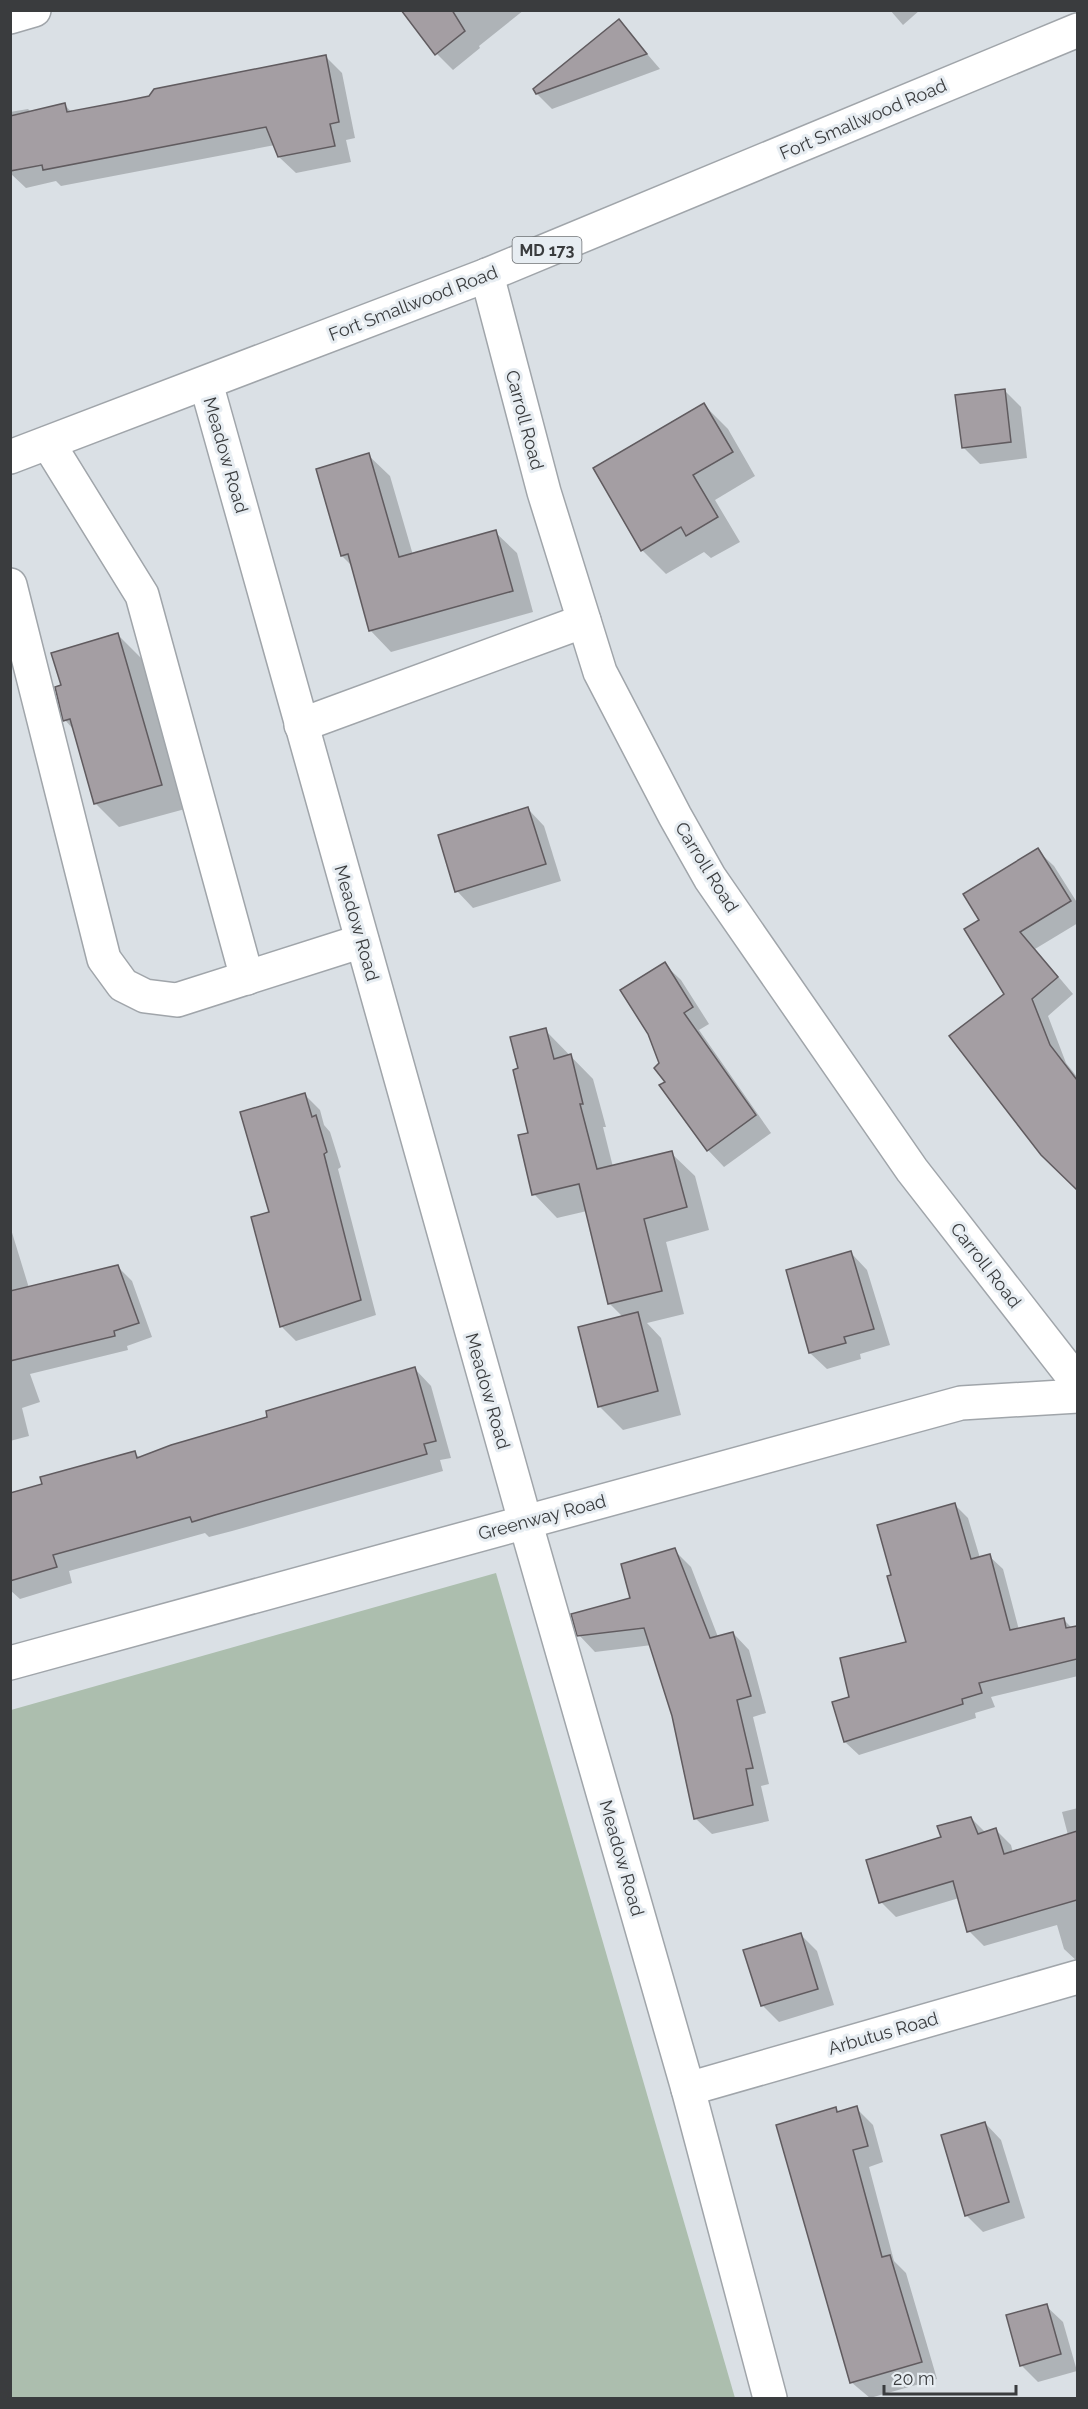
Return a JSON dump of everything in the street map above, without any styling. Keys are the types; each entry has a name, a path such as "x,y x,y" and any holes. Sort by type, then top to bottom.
{"street":[{"path":"10,17 34,10"},
{"name":"Fort Smallwood Road","path":"10,457 487,275 1077,30"},
{"name":"Carroll Road","path":"487,275 544,492 600,672 710,878 912,1170 1077,1383"},
{"name":"Meadow Road","path":"206,383 525,1521 688,2089 770,2398"},
{"path":"48,443 142,595 247,978"},
{"path":"10,585 104,959 123,985 145,996 177,1000 362,941"},
{"path":"302,724 584,621"},
{"name":"Greenway Road","path":"10,1663 961,1404 1077,1396"},
{"name":"Arbutus Road","path":"688,2089 1077,1977"}],"green space":[{"path":"496,1573 735,2398 11,2398 11,1710"}],"building":[{"path":"401,10 452,10 465,31 435,55"},
{"path":"619,19 647,54 536,94 533,89"},
{"path":"326,55 339,122 330,124 335,146 278,157 266,127 43,170 42,165 10,171 10,116 65,103 67,112 125,101 149,96 154,89"},
{"path":"1005,389 1011,442 962,448 955,395"},
{"path":"704,403 733,452 693,475 718,517 686,536 681,527 641,551 593,468"},
{"path":"369,453 399,557 496,530 513,591 369,631 348,554 341,556 316,469"},
{"path":"118,633 162,785 94,804 70,719 63,721 55,687 61,685 51,653"},
{"path":"528,807 546,864 455,892 438,835"},
{"path":"1038,848 1071,901 1020,932 1058,977 1032,999 1050,1045 1077,1080 1077,1190 1041,1155 949,1036 1004,994 964,929 979,920 963,894"},
{"path":"665,962 693,1007 684,1013 756,1115 707,1151 659,1085 665,1082 654,1068 659,1063 648,1034 620,990"},
{"path":"546,1028 554,1059 571,1054 583,1104 580,1104 597,1169 672,1151 687,1207 644,1219 662,1291 608,1304 579,1184 532,1195 518,1135 528,1133 513,1070 518,1068 510,1037"},
{"path":"305,1093 312,1117 316,1115 327,1152 324,1154 361,1300 280,1327 251,1217 269,1212 240,1112"},
{"path":"851,1251 874,1329 844,1337 846,1343 809,1353 786,1270"},
{"path":"118,1265 139,1323 114,1331 115,1336 10,1361 10,1291"},
{"path":"638,1312 658,1391 598,1407 578,1327"},
{"path":"415,1367 436,1441 424,1444 427,1454 192,1522 190,1517 53,1555 57,1567 10,1581 10,1493 42,1484 40,1477 135,1451 137,1458 171,1445 267,1417 266,1411"},
{"path":"955,1503 971,1559 990,1554 1010,1630 1064,1618 1066,1628 1077,1626 1077,1659 979,1683 982,1693 962,1699 963,1704 844,1742 832,1702 849,1697 840,1658 906,1642 887,1576 891,1575 877,1525"},
{"path":"675,1548 710,1638 733,1632 751,1696 737,1700 753,1768 746,1769 753,1805 694,1819 672,1716 644,1628 577,1636 571,1614 630,1598 621,1564"},
{"path":"971,1817 978,1834 996,1828 1004,1854 1077,1831 1077,1900 967,1932 953,1881 879,1903 866,1860 941,1837 937,1826"},
{"path":"801,1933 818,1989 761,2006 743,1950"},
{"path":"857,2106 868,2146 853,2150 882,2257 890,2255 922,2362 850,2383 776,2125 836,2107 837,2112"},
{"path":"985,2122 1009,2202 965,2216 941,2135"},
{"path":"1047,2304 1061,2354 1020,2366 1006,2315"}]}
